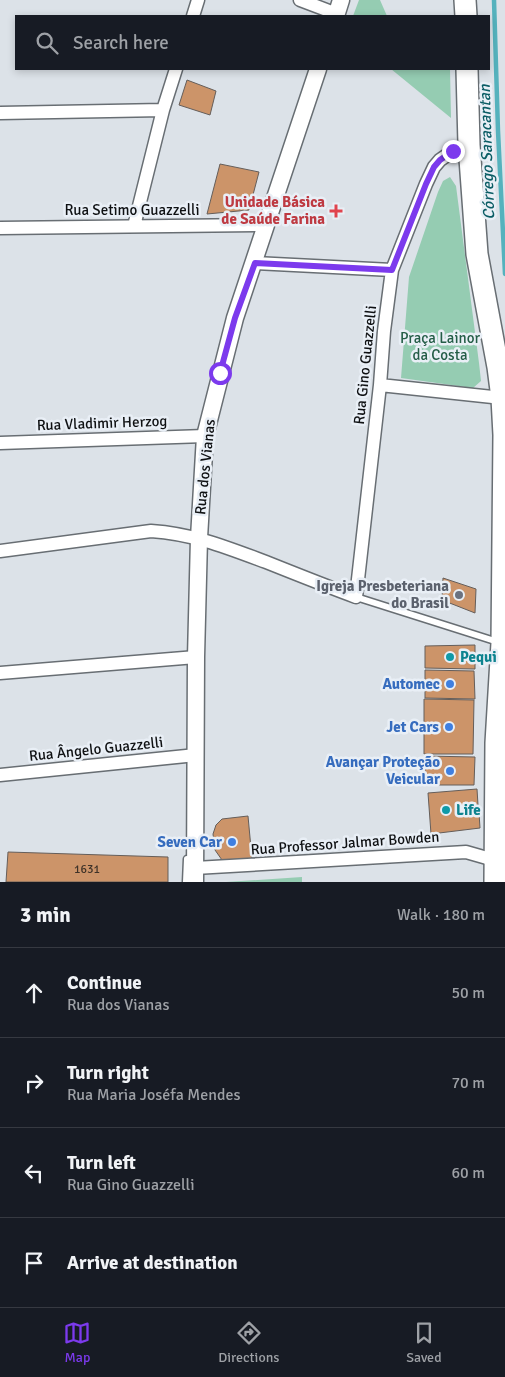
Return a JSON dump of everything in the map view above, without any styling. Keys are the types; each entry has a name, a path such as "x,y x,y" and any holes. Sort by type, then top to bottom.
{"main road":[{"path":"465,0 466,15"},
{"path":"467,70 469,145 477,254 498,367 504,435 501,743 495,873"}],"street":[{"path":"193,15 198,0"},
{"path":"300,0 338,10"},
{"path":"134,226 163,110 176,70"},
{"name":"Rua dos Vianas","path":"192,877 196,842 196,656 199,538 205,436 235,318 255,263 265,225 318,70"},
{"path":"0,113 163,110"},
{"name":"Rua Gino Guazzelli","path":"356,597 392,270 434,167 453,151"},
{"name":"Rua Setimo Guazzelli","path":"0,228 265,225"},
{"path":"255,263 392,270"},
{"path":"380,385 502,398"},
{"name":"Rua Vladimir Herzog","path":"0,443 205,436"},
{"path":"0,551 151,530 175,533 199,538 356,597"},
{"path":"0,673 196,656"},
{"name":"Rua Ângelo Guazzelli","path":"0,775 196,755"},
{"name":"Rua Professor Jalmar Bowden","path":"192,877 466,852 477,854 495,873"}],"lane":[{"path":"356,597 502,643"}],"green space":[{"path":"359,0 380,0 387,15 353,15"},
{"path":"392,70 450,70 451,118"},
{"name":"Praça Lainor da Costa","path":"450,177 456,186 481,381 473,388 401,378 409,277 438,192 443,181"},
{"path":"302,877 302,882 226,882"}],"building":[{"path":"187,80 216,91 210,115 179,105"},
{"path":"220,164 259,172 249,210 207,214"},
{"name":"Igreja Presbeteriana do Brasil","path":"443,578 476,589 475,613 442,600"},
{"name":"Pequi","path":"475,645 475,669 425,668 425,646"},
{"name":"Automec","path":"425,670 474,671 475,699 425,698"},
{"name":"Jet Cars","path":"424,699 474,700 473,754 424,754"},
{"name":"Avançar Proteção Veicular","path":"425,756 475,757 474,785 425,785"},
{"name":"Life","path":"477,789 478,805 464,807 465,814 479,813 480,828 431,834 428,793"},
{"name":"Seven Car","path":"248,816 252,859 222,860 215,850 213,834 216,825 222,819"},
{"path":"8,852 168,857 168,882 6,882"}],"waterway":[{"name":"Córrego Saracantan","path":"494,0 505,274"}],"place":[{"name":"Unidade Básica de Saúde Farina","path":"336,211"},
{"name":"Igreja Presbeteriana do Brasil","path":"459,595"},
{"name":"Pequi","path":"450,657"},
{"name":"Automec","path":"450,684"},
{"name":"Jet Cars","path":"449,727"},
{"name":"Avançar Proteção Veicular","path":"450,771"},
{"name":"Life","path":"446,810"},
{"name":"Seven Car","path":"232,842"}],"route":[{"path":"220,373 235,318 255,263 392,270 434,167 453,151"}]}
